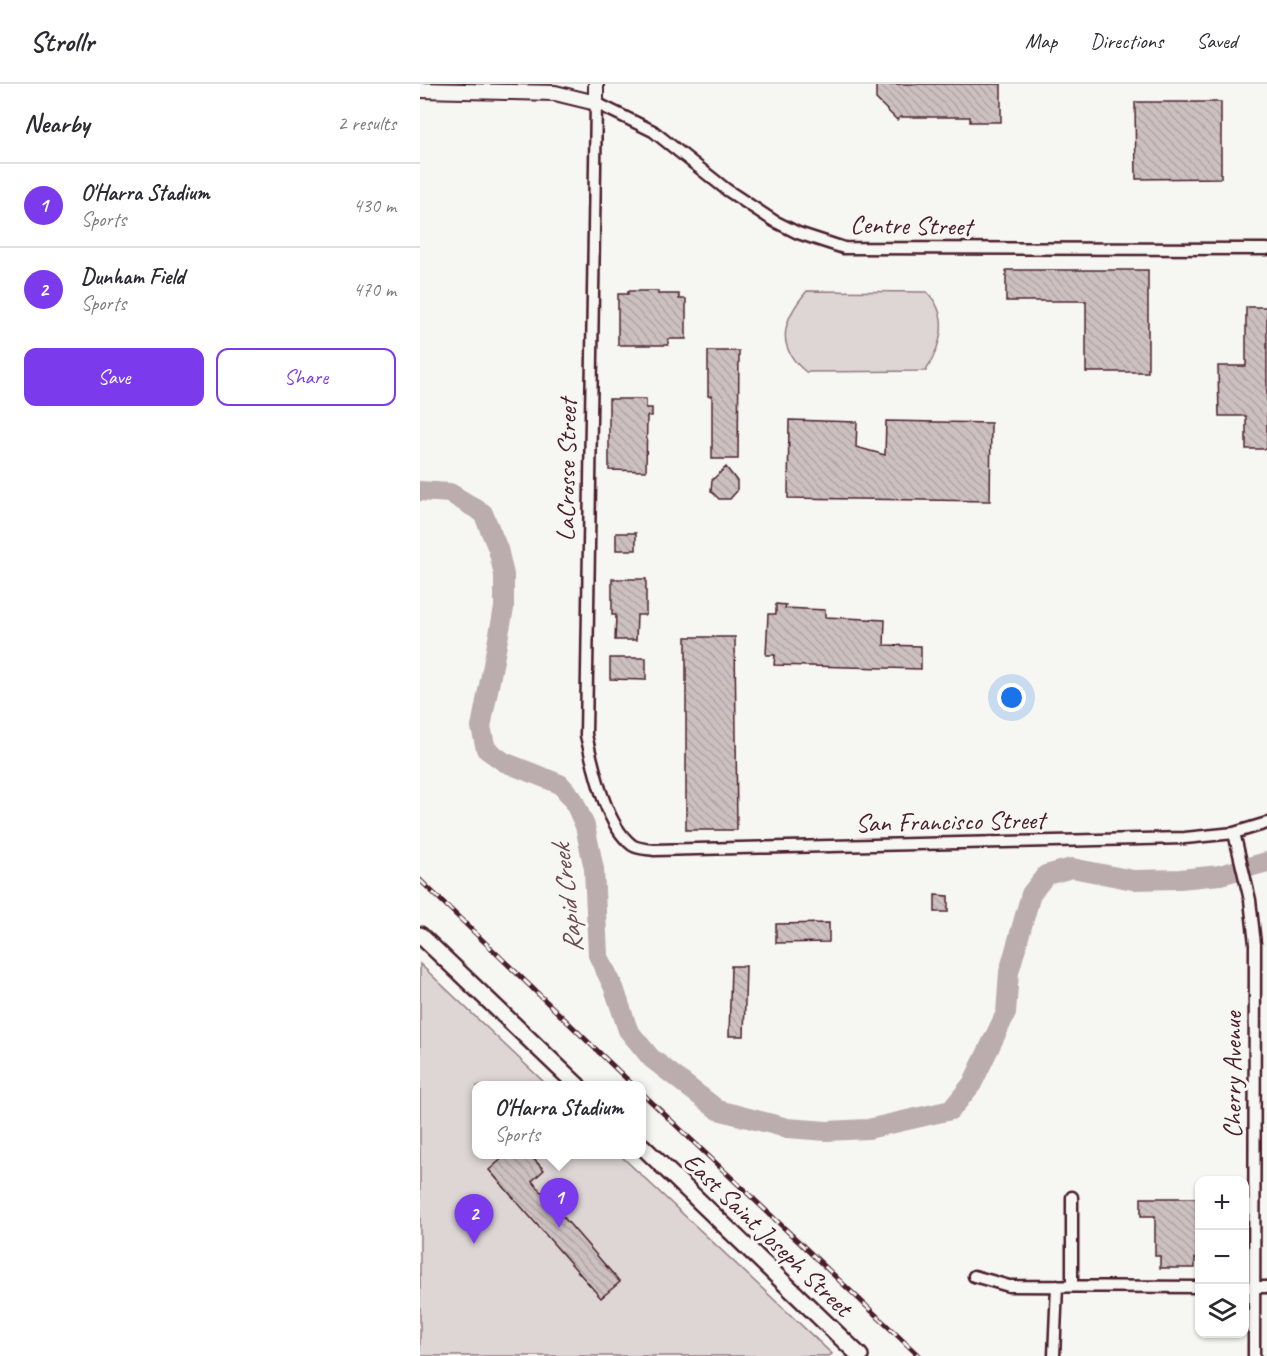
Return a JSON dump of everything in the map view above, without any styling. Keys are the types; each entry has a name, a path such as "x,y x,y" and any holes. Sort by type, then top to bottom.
{"main road":[{"path":"420,935 573,1081"},
{"name":"East Saint Joseph Street","path":"646,1150 860,1356"}],"street":[{"name":"LaCrosse Street","path":"596,84 586,735 596,777 617,828 633,846"},
{"path":"420,90 555,93 596,103"},
{"name":"Centre Street","path":"596,103 653,130 727,190 774,221 798,233 844,248 1267,249"},
{"name":"San Francisco Street","path":"633,846 654,850 1185,838 1234,833 1267,823"},
{"name":"Cherry Avenue","path":"1234,833 1250,900 1255,944 1249,1287 1254,1356"},
{"path":"1072,1197 1072,1286"},
{"path":"974,1276 1009,1286 1195,1287"},
{"path":"1054,1356 1057,1287"},
{"path":"1249,1287 1267,1287"}],"shaded area":[{"path":"807,291 927,292 939,311 941,331 936,351 926,371 806,372 789,352 786,332 792,312"},
{"path":"420,964 543,1081 472,1081 472,1159 624,1159 832,1354 829,1356 420,1356"}],"building":[{"path":"876,84 1001,84 1001,122 970,122 970,117 900,117 897,120 876,99"},
{"path":"1135,102 1221,102 1221,178 1136,179"},
{"path":"1006,270 1148,270 1148,372 1086,372 1086,301 1006,301"},
{"path":"628,291 658,291 658,294 679,294 679,299 686,299 686,339 668,339 668,345 618,345 618,294 628,294"},
{"path":"1246,307 1267,307 1267,449 1246,449 1246,416 1219,416 1218,366 1246,366"},
{"path":"708,351 739,351 738,459 712,459 712,396 708,396"},
{"path":"609,399 646,399 646,408 652,408 652,416 647,416 646,471 609,470"},
{"path":"789,420 857,422 856,447 885,455 886,421 991,423 990,501 788,498"},
{"path":"726,467 737,481 737,491 730,499 719,499 711,491 712,480"},
{"path":"616,533 636,533 636,550 616,550"},
{"path":"612,579 646,579 646,615 637,615 636,640 615,640 616,615 612,615"},
{"path":"776,604 786,605 785,608 825,610 825,617 885,620 884,645 921,646 921,669 774,665 775,655 766,655 768,614 776,614"},
{"path":"686,637 735,637 737,830 686,830"},
{"path":"610,658 646,658 646,680 610,679"},
{"path":"935,895 948,896 948,912 935,912"},
{"path":"829,923 829,942 776,943 776,924"},
{"path":"731,966 746,966 744,1036 729,1036"},
{"path":"501,1159 534,1159 544,1170 532,1181 620,1282 601,1298 489,1170"},
{"path":"1141,1198 1195,1198 1195,1268 1160,1268 1160,1256 1155,1256 1155,1216 1141,1216"}],"waterway":[{"name":"Rapid Creek","path":"420,491 450,493 483,513 498,549 504,575 504,608 481,727 486,749 504,762 560,784 573,799 585,826 594,869 598,955 614,988 628,1030 651,1058 718,1110 787,1128 827,1131 868,1129 951,1110 972,1084 1006,1013 1009,972 1031,894 1046,875 1072,868 1133,880 1180,879 1220,875 1267,862"}],"railway":[{"path":"420,880 629,1081"},
{"path":"646,1097 919,1356"}],"place":[{"name":"O'Harra Stadium","path":"559,1228"},
{"name":"Dunham Field","path":"474,1244"}]}
